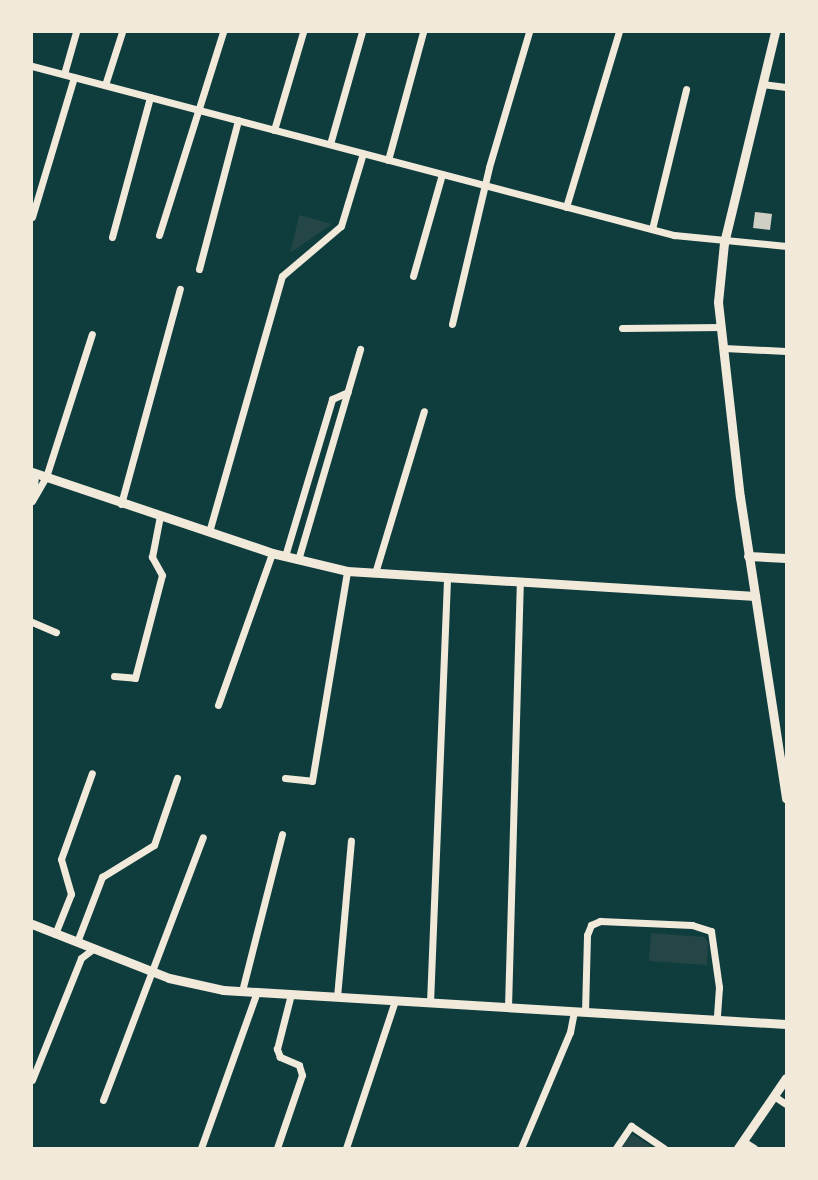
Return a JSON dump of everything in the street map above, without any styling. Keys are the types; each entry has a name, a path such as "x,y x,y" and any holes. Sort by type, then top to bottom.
{"street":[{"path":"64,74 76,32"},
{"path":"105,85 122,32"},
{"path":"159,235 223,32"},
{"path":"274,130 303,32"},
{"path":"330,144 362,32"},
{"path":"388,160 423,32"},
{"path":"452,324 485,185 529,32"},
{"path":"566,207 619,32"},
{"path":"775,32 724,243 718,302 748,556 783,755 786,799"},
{"path":"32,66 652,229 724,243 786,246"},
{"path":"32,218 74,77"},
{"path":"762,84 786,86"},
{"path":"652,229 686,89"},
{"path":"112,237 150,97"},
{"path":"199,269 237,120"},
{"path":"209,532 282,276 341,226 363,153"},
{"path":"413,276 442,174"},
{"path":"121,503 180,289"},
{"path":"622,328 722,327"},
{"path":"33,498 46,477 92,334"},
{"path":"724,348 786,351"},
{"path":"298,560 360,349"},
{"path":"285,556 332,399 348,392"},
{"path":"375,573 424,411"},
{"path":"33,498 33,472 272,553 347,571 755,596"},
{"path":"114,676 135,678 162,575 152,557 160,516"},
{"path":"218,705 272,553"},
{"path":"748,556 786,558"},
{"path":"285,778 312,781 347,571"},
{"path":"430,1003 447,577"},
{"path":"508,1007 520,582"},
{"path":"32,622 56,632"},
{"path":"55,934 71,890 61,859 92,773"},
{"path":"81,958 78,943 102,877 154,845 177,778"},
{"path":"242,991 282,834"},
{"path":"103,1100 203,837"},
{"path":"337,997 351,841"},
{"path":"521,1149 579,1012 587,935 591,925 600,921 692,925 711,931 719,987 717,1019"},
{"path":"32,924 152,972 195,986 786,1024"},
{"path":"32,1080 81,958 93,948"},
{"path":"201,1149 257,992"},
{"path":"277,1149 302,1075 299,1065 280,1058 277,1049 290,994"},
{"path":"346,1149 395,1000"},
{"path":"754,1149 740,1145 786,1078"},
{"path":"774,1096 786,1104"},
{"path":"616,1149 631,1126 664,1149"}],"shaded area":[{"path":"299,216 332,224 290,253"},
{"path":"651,933 704,937 708,942 707,965 649,961"},
{"path":"632,1134 654,1148 621,1148"}],"building":[{"path":"755,212 772,214 770,230 753,228"}]}
